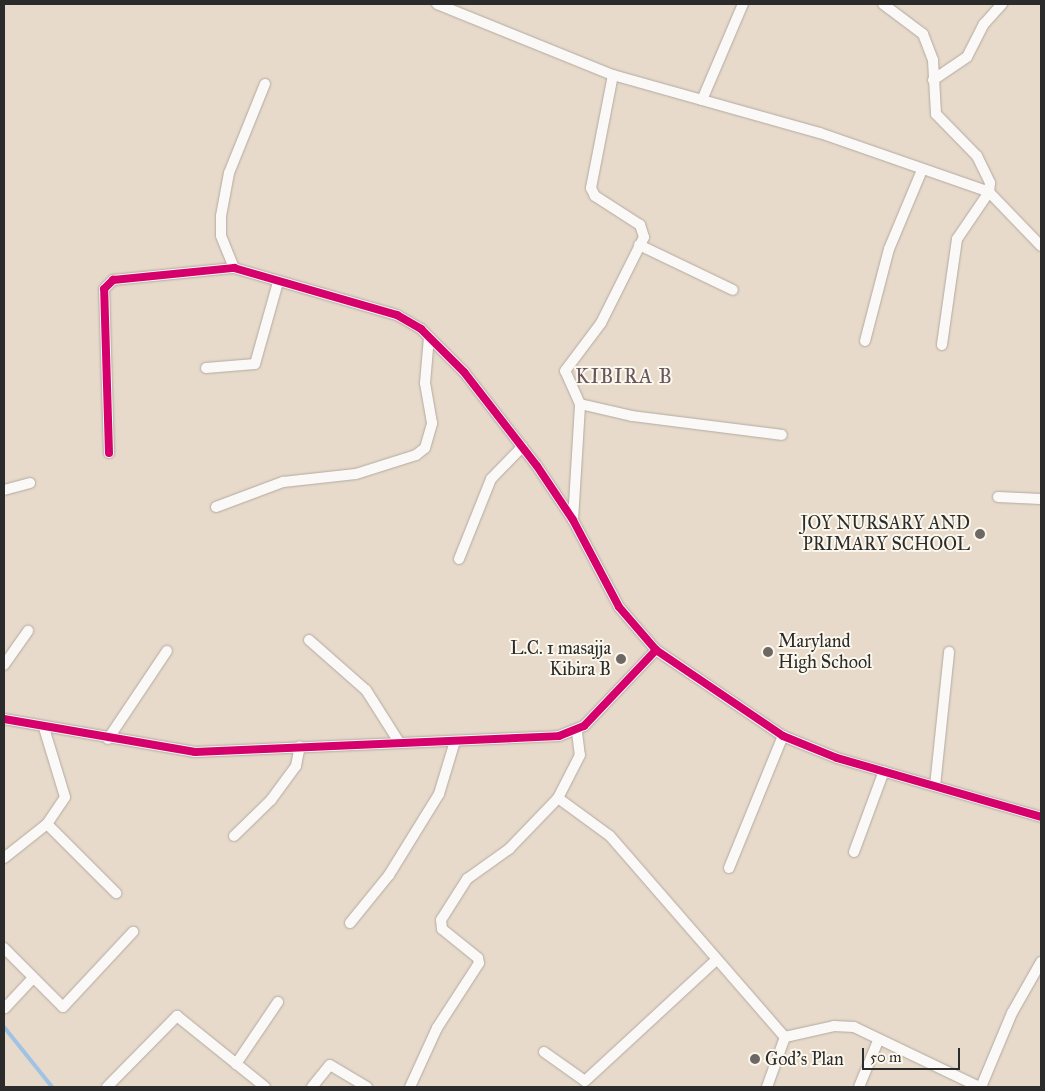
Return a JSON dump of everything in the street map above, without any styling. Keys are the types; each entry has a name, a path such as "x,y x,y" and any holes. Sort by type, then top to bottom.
{"street":[{"path":"436,4 613,75 820,133 989,192 1041,246"},
{"path":"702,100 742,4"},
{"path":"883,4 923,34 933,60 936,114 977,156 987,172 989,192 957,239 942,345"},
{"path":"933,80 967,57 984,24 1002,4"},
{"path":"573,520 580,404 565,371 601,323 644,237 640,225 595,196 592,188 613,75"},
{"path":"234,268 221,235 221,216 229,173 265,84"},
{"path":"865,341 889,249 922,170"},
{"path":"639,245 733,290"},
{"path":"110,453 107,285 120,277 234,268 396,314 429,337 464,372 522,447 573,520 603,581 656,650 783,736 884,771 1041,817"},
{"path":"206,368 255,364 278,282"},
{"path":"216,507 283,482 356,474 416,455 425,448 432,423 426,384 429,337"},
{"path":"580,404 632,416 782,435"},
{"path":"459,559 483,494 498,471 522,447"},
{"path":"4,490 30,483"},
{"path":"998,497 1041,499"},
{"path":"4,665 28,632"},
{"path":"309,640 366,690 399,742"},
{"path":"4,718 44,728 196,752 300,746 455,741 576,732 656,650"},
{"path":"108,739 167,651"},
{"path":"935,786 949,652"},
{"path":"4,858 47,824 65,791 44,728"},
{"path":"410,1087 437,1028 479,964 478,958 442,929 441,920 467,879 509,849 558,798 580,755 576,732"},
{"path":"729,868 783,736"},
{"path":"350,923 389,874 439,794 455,741"},
{"path":"234,836 271,800 296,766 300,746"},
{"path":"854,852 884,771"},
{"path":"558,798 610,836 715,961 785,1037"},
{"path":"47,824 116,893"},
{"path":"4,948 63,1007 133,932"},
{"path":"544,1052 585,1080 715,961"},
{"path":"785,1037 834,1026 854,1027 878,1041 980,1087 1012,1013 1041,962"},
{"path":"5,1008 33,978"},
{"path":"236,1064 278,1002"},
{"path":"107,1087 177,1016 265,1087"},
{"path":"767,1087 785,1037"},
{"path":"859,1087 878,1041"},
{"path":"312,1087 330,1065 367,1087"}],"waterway":[{"path":"4,1027 52,1087"}],"cycle path":[{"path":"109,453 104,289 113,280 234,268 397,315 421,329 464,372 537,466 573,520 619,607 656,650 783,736 837,758 1041,817"},
{"path":"4,719 195,752 559,736 584,726 656,650"}],"place":[{"name":"JOY NURSARY AND PRIMARY SCHOOL","path":"980,534"},
{"name":"Maryland High School","path":"768,652"},
{"name":"L.C. 1 masajja Kibira B","path":"621,659"},
{"name":"God's Plan","path":"755,1059"}],"district":[{"name":"KIBIRA B","path":"624,376"}]}
